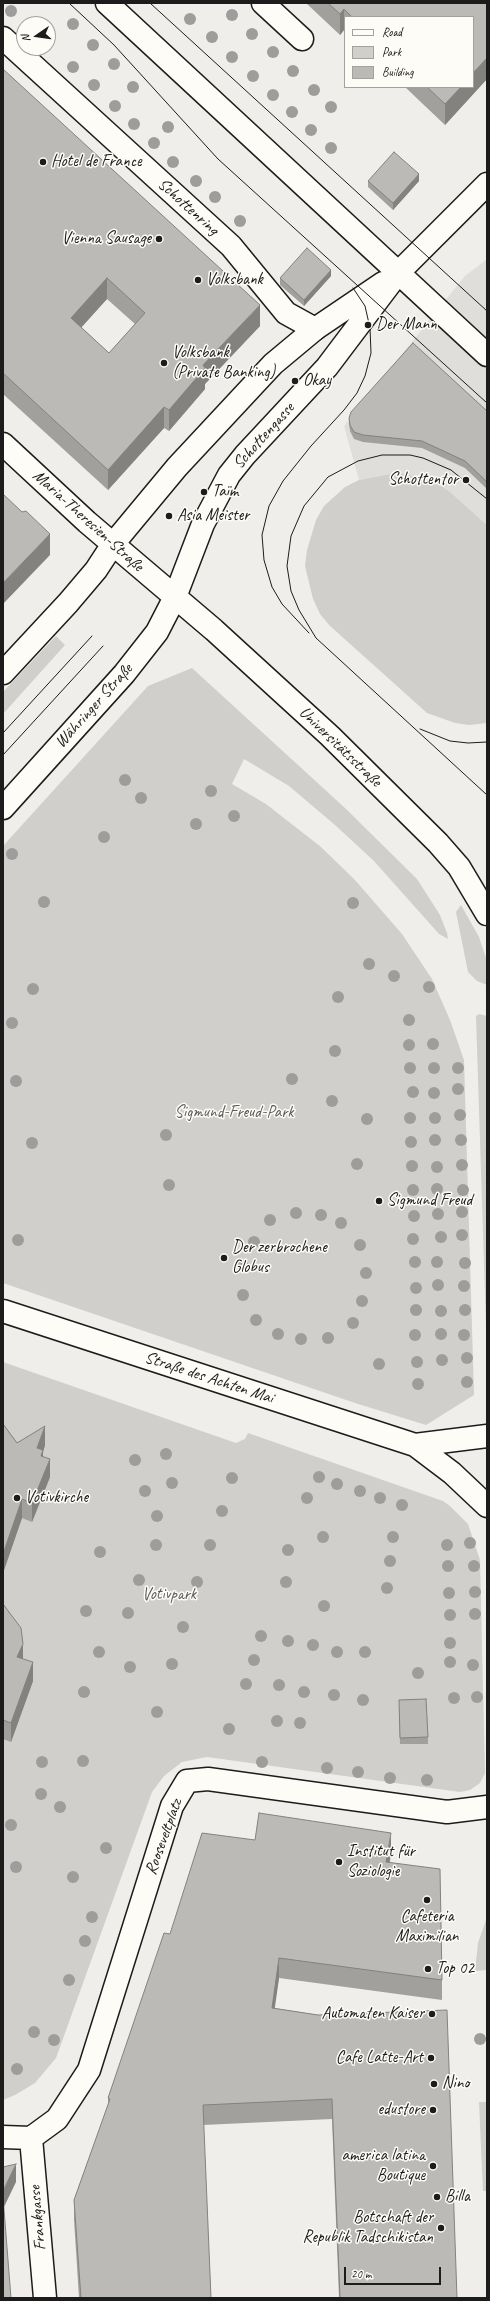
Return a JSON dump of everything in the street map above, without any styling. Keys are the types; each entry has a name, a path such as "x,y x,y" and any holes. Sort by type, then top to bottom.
{"main road":[{"path":"107,3 487,356"},
{"path":"263,3 302,39"},
{"name":"Schottenring","path":"3,38 231,246 286,313 315,329"},
{"name":"Schottengasse","path":"175,597 203,524 229,475 244,455 327,367 398,273 484,191"},
{"name":"Schottengasse","path":"113,544 177,467 273,364 315,329 398,273"},
{"name":"Maria-Theresien-Straße","path":"3,444 113,544 175,597"},
{"path":"3,673 68,603 96,570 113,544"},
{"name":"Währinger Straße","path":"3,808 124,674 157,632 175,597"},
{"name":"Universitätsstraße","path":"175,597 330,736 433,838 459,867 475,890 487,914"},
{"name":"Straße des Achten Mai","path":"3,1311 415,1445 452,1473 487,1506"},
{"name":"Straße des Achten Mai","path":"415,1445 487,1436"},
{"name":"Rooseveltplatz","path":"31,2138 57,2119 89,2070 172,1806 187,1781 208,1779 447,1812 487,1807"},
{"path":"3,2137 31,2138"},
{"name":"Frankgasse","path":"31,2138 45,2298"}],"shaded area":[{"path":"487,259 487,525 449,491 435,482 406,474 390,474 359,480 344,426 465,276"}],"green space":[{"path":"390,474 406,474 435,482 449,491 487,525 487,723 469,725 455,723 427,713 329,625 320,614 313,599 305,566 307,550 316,520 324,506 345,487 359,480"},
{"path":"56,636 65,645 3,714 3,692"},
{"name":"Sigmund-Freud-Park","path":"192,668 345,808 417,879 440,915 447,933 448,939 439,934 374,861 335,825 289,786 244,759 232,784 266,804 321,847 355,880 402,934 432,979 450,1020 464,1060 474,1395 426,1425 355,1403 3,1283 3,846 148,686"},
{"path":"461,905 479,937 487,961 487,985 477,981 468,972 456,912"},
{"path":"479,1014 487,1016 487,1358 476,1016"},
{"name":"Votivpark","path":"3,1362 236,1443 245,1439 248,1433 443,1501 450,1506 468,1524 480,1560 485,1773 480,1783 470,1790 460,1792 207,1757 182,1762 164,1776 152,1792 56,2058 35,2083 15,2095 3,2100"},
{"path":"487,1917 487,1970 475,1971 478,1943"},
{"path":"479,2102 487,2102 487,2191 483,2191"}],"building":[{"path":"328,3 487,3 487,58 474,72 474,16 351,16 344,9 340,14"},
{"path":"3,69 260,305 203,365 205,368 169,410 164,407 108,470 3,373","holes":["107,278 145,313 109,353 71,318"]},
{"path":"428,88 460,88 445,104"},
{"path":"394,152 419,174 393,203 368,181"},
{"path":"307,248 331,270 304,300 280,278"},
{"path":"413,343 487,411 487,482 465,461 422,441 363,435 354,432 350,425 349,418 351,412"},
{"path":"3,494 22,512 26,511 50,534 3,583"},
{"name":"Votivkirche","path":"3,1424 17,1443 45,1426 37,1448 43,1450 41,1456 50,1459 32,1503 22,1499 3,1554"},
{"path":"3,1604 21,1628 23,1644 17,1657 33,1662 11,1723 3,1720"},
{"path":"426,1699 428,1737 400,1738 399,1700"},
{"path":"259,1813 391,1833 386,1862 440,1869 442,1980 279,1958 272,2008 318,2015 447,2010 457,2298 340,2298 332,2099 203,2105 211,2298 81,2298 74,2200 110,2099 108,2098 164,1933 170,1934 202,1833 255,1840"},
{"path":"16,2164 3,2191 3,2167"},
{"path":"3,2197 11,2298 3,2298"}],"tram line":[{"path":"69,3 114,45 218,159 487,403"},
{"path":"150,3 487,311"},
{"path":"309,633 282,604 272,587 264,560 262,535 269,506 283,481 311,446 344,410 357,393 365,376 371,353 370,328 365,306 353,288"},
{"path":"487,499 451,470 423,458 410,455 382,455 358,461 328,477 304,506 291,536 287,566 291,591 299,610 316,638 487,795"},
{"path":"3,733 92,636"},
{"path":"3,755 103,646"},
{"path":"420,729 450,741 468,743 487,742"}],"place":[{"name":"Hotel de France","path":"43,162"},
{"name":"Vienna Sausage","path":"159,239"},
{"name":"Volksbank","path":"198,280"},
{"name":"Der Mann","path":"368,325"},
{"name":"Volksbank (Private Banking)","path":"164,363"},
{"name":"Okay","path":"295,381"},
{"name":"Schottentor","path":"466,480"},
{"name":"Taïm","path":"204,492"},
{"name":"Asia Meister","path":"169,516"},
{"name":"Sigmund Freud","path":"379,1201"},
{"name":"Der zerbrochene Globus","path":"224,1258"},
{"name":"Votivkirche","path":"17,1498"},
{"name":"Institut für Soziologie","path":"339,1862"},
{"name":"Cafeteria Maximilian","path":"427,1900"},
{"name":"Top 02","path":"428,1969"},
{"name":"Automaten Kaiser","path":"432,2014"},
{"name":"Cafe Latte-Art","path":"431,2058"},
{"name":"Nino","path":"434,2084"},
{"name":"edustore","path":"433,2110"},
{"name":"america latina Boutique","path":"433,2166"},
{"name":"Billa","path":"437,2197"},
{"name":"Botschaft der Republik Tadschikistan","path":"441,2228"}]}
